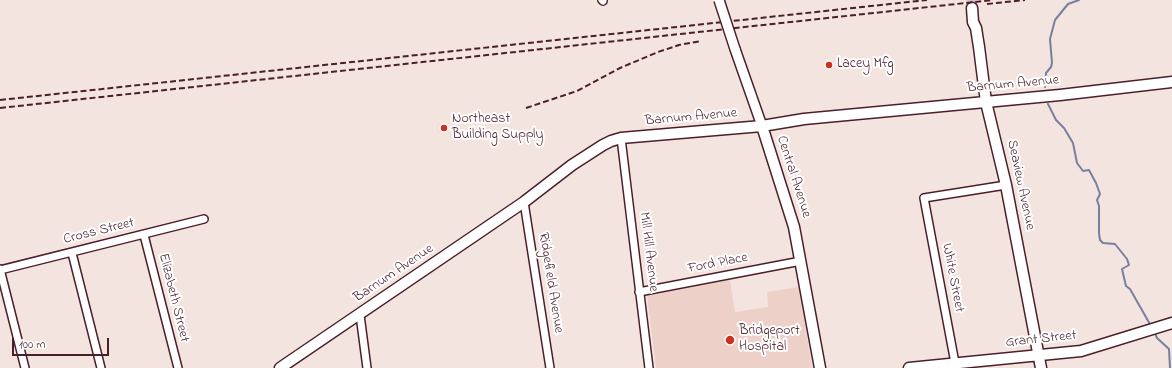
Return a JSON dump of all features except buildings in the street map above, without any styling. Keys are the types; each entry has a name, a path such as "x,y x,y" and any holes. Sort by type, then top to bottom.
{"main road":[{"name":"Seaview Avenue","path":"972,8 986,102 1006,185 1041,368"},
{"name":"Barnum Avenue","path":"280,368 292,364 360,315 524,202 572,165 603,144 621,138 762,126 804,119 986,102 1172,82"},
{"name":"Central Avenue","path":"762,126 794,227 820,368"},
{"name":"Grant Street","path":"909,368 955,364 987,364 1038,355 1081,351 1172,323"}],"street":[{"name":"Central Avenue","path":"718,0 762,126"},
{"name":"Mill Hill Avenue","path":"621,138 649,368"},
{"name":"White Street","path":"955,364 924,198 1006,185"},
{"name":"Ridgefield Avenue","path":"524,202 550,368"},
{"name":"Cross Street","path":"0,270 204,219"},
{"name":"Elizabeth Street","path":"144,235 178,368"},
{"path":"72,252 101,368"},
{"name":"Ford Place","path":"639,292 801,261"},
{"path":"0,270 25,368"},
{"path":"360,315 367,368"}],"shaded area":[{"name":"Bridgeport Hospital","path":"730,280 735,312 768,307 767,292 799,287 812,368 656,368 647,296"}],"waterway":[{"path":"1045,87 1046,73 1051,67 1052,63 1050,39 1055,20 1068,4 1079,0"},
{"path":"1048,104 1056,120 1064,128 1073,143 1077,163 1083,171 1089,170 1096,183 1100,194 1097,200 1099,206 1100,240 1103,243 1115,244 1127,259 1129,265 1122,269 1126,286 1130,289 1151,326"},
{"path":"1154,331 1157,338 1169,349 1170,368"}],"tunnel":[{"path":"971,0 972,8"}],"railway":[{"path":"0,100 927,0"},
{"path":"0,108 993,0"},
{"path":"987,4 1025,0"},
{"path":"526,108 577,91 620,68 658,52 679,45 701,41"}],"place":[{"name":"Lacey Mfg","path":"829,65"},
{"name":"Northeast Building Supply","path":"444,128"},
{"name":"Bridgeport Hospital","path":"730,340"}]}
